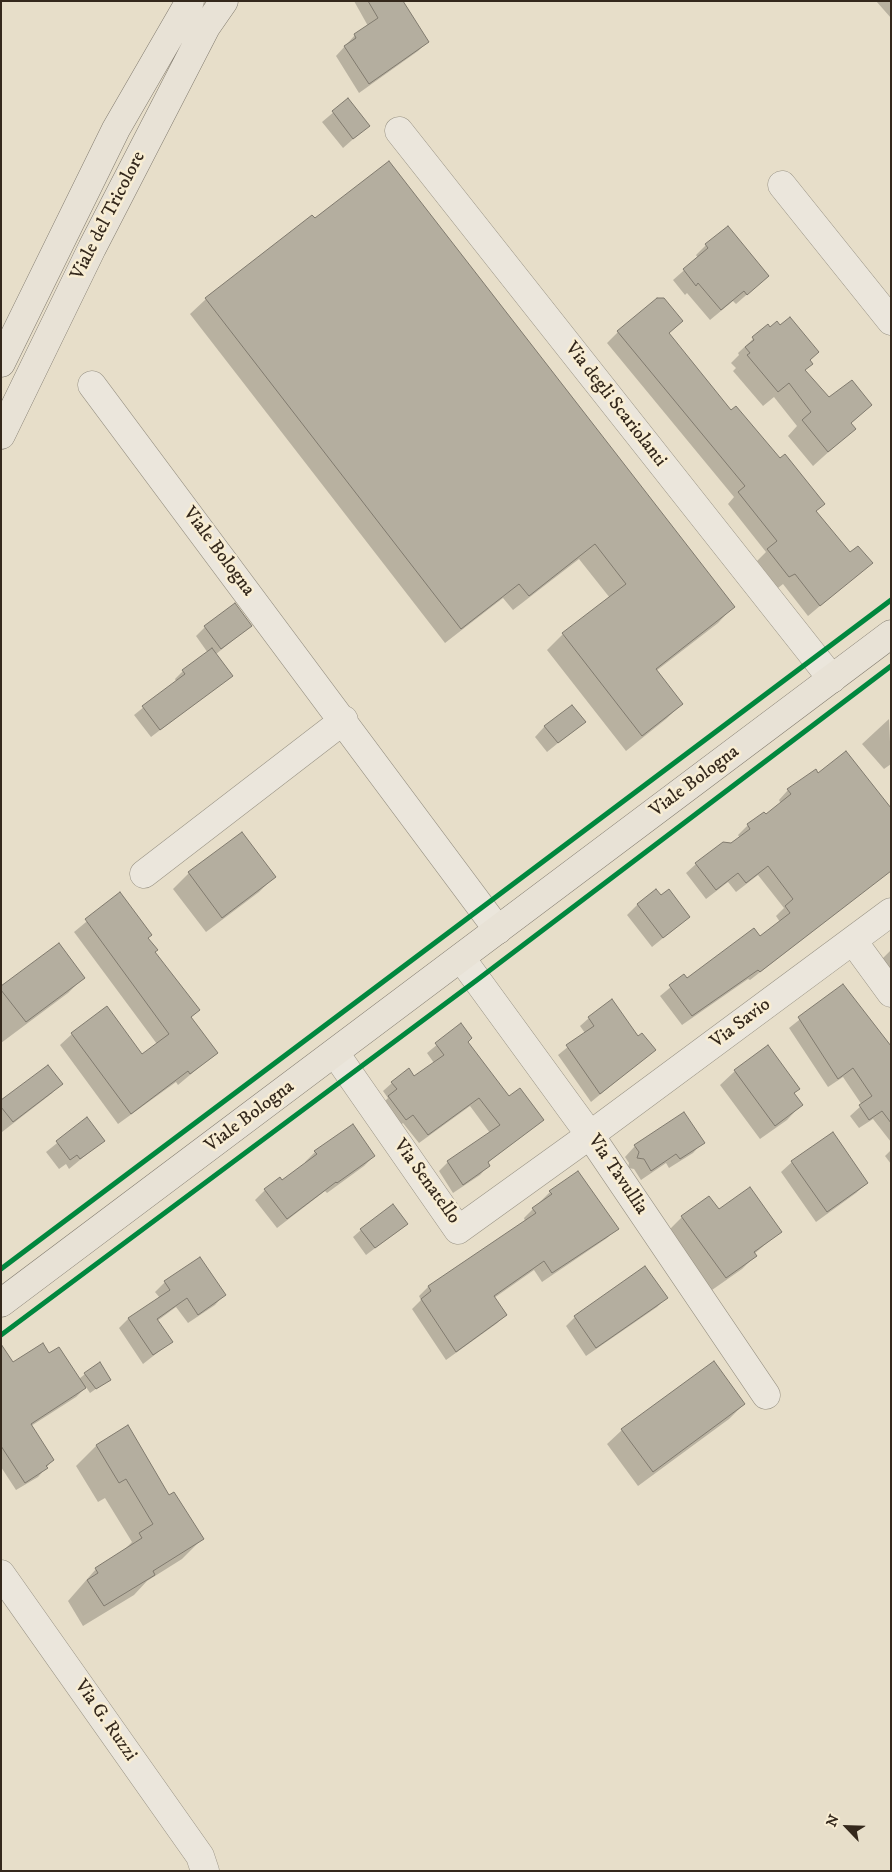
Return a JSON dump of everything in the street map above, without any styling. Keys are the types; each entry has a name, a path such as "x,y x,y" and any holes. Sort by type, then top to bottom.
{"main road":[{"name":"Viale del Tricolore","path":"1,363 116,129 190,1"},
{"name":"Viale del Tricolore","path":"1,435 96,239 206,27 224,1"},
{"name":"Viale Bologna","path":"1,1303 891,634"}],"street":[{"name":"Via degli Scariolanti","path":"399,131 832,679"},
{"path":"782,185 891,321"},
{"name":"Viale Bologna","path":"92,385 344,720 498,930"},
{"path":"144,874 344,720"},
{"name":"Via Savio","path":"590,1135 891,912"},
{"path":"853,941 891,993"},
{"name":"Via Tavullia","path":"461,958 590,1135 766,1395"},
{"name":"Via Senatello","path":"335,1053 458,1230 590,1135"},
{"name":"Via G. Ruzzi","path":"1,1574 200,1856 204,1871"}],"building":[{"path":"368,1 403,1 429,42 369,84 344,46 356,38 354,34 378,18"},
{"path":"348,98 370,126 353,139 332,111"},
{"path":"389,161 735,607 656,669 683,704 642,736 562,633 626,584 595,544 529,596 519,584 461,629 205,298 312,215 315,218"},
{"path":"728,226 769,276 747,295 744,291 721,310 698,283 696,286 683,269 708,248 705,244"},
{"path":"657,298 664,298 683,321 669,333 731,410 736,406 780,458 785,454 825,504 816,511 850,552 858,546 873,563 820,606 795,574 789,577 767,549 777,541 738,492 745,486 617,331"},
{"path":"790,317 819,352 810,360 813,364 805,370 829,397 852,380 872,405 851,423 856,429 828,452 802,420 811,412 789,383 778,392 747,355 750,353 745,347 754,340 752,337 768,324 770,327 777,321 780,325"},
{"path":"235,603 252,626 221,649 204,626"},
{"path":"212,648 233,676 160,730 142,706 185,674 182,670"},
{"path":"572,705 586,722 558,743 544,726"},
{"path":"846,751 891,808 891,871 760,972 758,970 692,1016 669,985 684,974 687,978 754,928 760,936 790,913 785,906 793,899 768,866 746,883 738,873 716,890 695,863 723,842 731,843 750,829 747,824 764,812 766,814 791,794 787,789 816,769 818,773"},
{"path":"242,832 276,877 222,918 188,872"},
{"path":"656,889 661,895 669,889 690,917 663,938 637,904"},
{"path":"120,892 152,935 148,938 158,950 155,952 200,1010 191,1017 218,1053 190,1074 188,1071 131,1114 71,1033 107,1006 142,1054 169,1034 85,919"},
{"path":"59,943 85,978 26,1022 1,990 1,986"},
{"path":"843,984 891,1046 891,1123 882,1111 869,1120 859,1105 872,1096 853,1068 838,1079 798,1017"},
{"path":"612,999 638,1036 642,1033 656,1050 600,1094 566,1045 594,1026 588,1017"},
{"path":"461,1023 472,1038 468,1042 509,1096 520,1088 544,1120 488,1162 490,1166 463,1185 447,1161 500,1125 479,1098 428,1135 413,1115 406,1120 388,1096 397,1089 391,1082 409,1068 414,1076 444,1055 435,1043"},
{"path":"768,1045 800,1089 794,1093 803,1105 775,1126 734,1070"},
{"path":"48,1065 63,1084 13,1122 1,1107 1,1100"},
{"path":"684,1112 705,1143 680,1159 676,1154 651,1171 644,1159 637,1158 639,1152 634,1145"},
{"path":"87,1117 105,1141 80,1159 77,1155 70,1160 56,1141"},
{"path":"353,1124 375,1156 336,1182 287,1219 264,1189 280,1177 282,1180 317,1154 314,1151"},
{"path":"833,1132 868,1183 827,1212 791,1161"},
{"path":"578,1171 619,1229 552,1273 544,1261 494,1296 507,1315 456,1352 421,1299 431,1291 428,1286 536,1213 532,1208 552,1194 549,1191"},
{"path":"750,1187 782,1232 754,1252 757,1256 726,1278 681,1216 709,1196 719,1209"},
{"path":"393,1204 408,1224 375,1248 360,1229"},
{"path":"200,1257 226,1295 198,1315 187,1298 157,1319 173,1342 153,1355 128,1318 170,1290 164,1281"},
{"path":"645,1266 668,1298 596,1348 574,1316"},
{"path":"43,1343 49,1353 59,1347 86,1388 31,1424 54,1460 46,1466 48,1468 25,1483 1,1446 1,1344 13,1362"},
{"path":"714,1361 745,1404 653,1472 621,1429"},
{"path":"100,1362 111,1380 96,1389 84,1373"},
{"path":"128,1425 169,1495 174,1492 204,1539 153,1571 155,1575 104,1606 87,1580 98,1573 95,1568 142,1538 139,1533 153,1524 126,1479 119,1483 96,1445"}],"cycle path":[{"path":"1,1269 891,600"},
{"path":"1,1335 477,980 891,666"}]}
